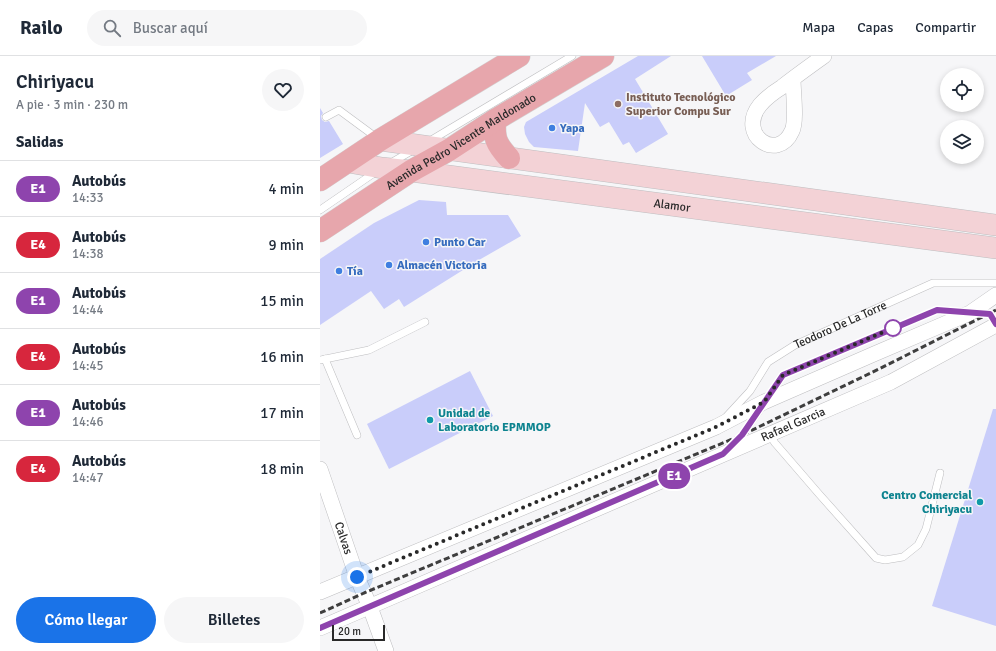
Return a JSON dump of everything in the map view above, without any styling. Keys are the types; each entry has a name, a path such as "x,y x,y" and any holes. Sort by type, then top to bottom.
{"main road":[{"path":"320,180 380,140 519,56"},
{"name":"Avenida Pedro Vicente Maldonado","path":"320,231 411,171 449,150 495,120 603,56"},
{"path":"495,120 494,134 499,147 509,158"}],"street":[{"path":"793,79 824,56"},
{"path":"380,140 996,225"},
{"name":"Alamor","path":"348,162 382,168 996,248"},
{"name":"Teodoro De La Torre","path":"357,577 716,427 764,402 970,313 996,295"},
{"name":"Rafael Garcia","path":"320,628 891,382 996,324"},
{"name":"Calvas","path":"320,470 357,577 386,651"},
{"path":"320,592 357,577"}],"lane":[{"path":"320,210 382,168 422,146 572,56"},
{"path":"326,117 339,110 380,140"},
{"name":"Teodoro De La Torre","path":"716,427 750,391 768,362 795,346 933,283 996,283"},
{"path":"970,313 990,314 996,324"},
{"path":"357,435 322,359 369,350 425,322"},
{"path":"723,454 742,435 764,402"},
{"path":"770,434 775,443 876,558 886,560 903,557 918,545 926,529 940,473"}],"building":[{"path":"638,56 671,56 635,79 668,134 636,153 629,142 623,145 609,122 600,127 585,103 578,151 534,147 529,142 525,134 524,127 526,122"},
{"path":"702,56 776,56 747,73 752,80 726,96"},
{"path":"320,108 323,113 321,116 322,120 325,122 329,121 343,144 320,158"},
{"path":"419,200 446,202 447,215 508,215 521,236 479,260 404,307 399,299 384,309 371,291 320,325 320,259 374,223"},
{"name":"Unidad de Laboratorio EPMMOP","path":"470,371 493,416 389,469 367,424"},
{"name":"Centro Comercial Chiriyacu","path":"993,409 996,409 996,626 932,606"}],"railway":[{"path":"320,613 364,593 742,435 879,369 996,310"}],"bus line":[{"name":"E1","path":"320,628 723,454 742,435 783,375 937,310 990,314 996,324"}],"place":[{"name":"Instituto Tecnológico Superior Compu Sur","path":"618,104"},
{"name":"Yapa","path":"552,128"},
{"name":"Punto Car","path":"426,242"},
{"name":"Almacén Victoria","path":"389,265"},
{"name":"Tía","path":"339,271"},
{"name":"Unidad de Laboratorio EPMMOP","path":"430,420"},
{"name":"Centro Comercial Chiriyacu","path":"980,502"}],"route":[{"path":"357,577 716,427 764,402 783,375 893,328"}]}
